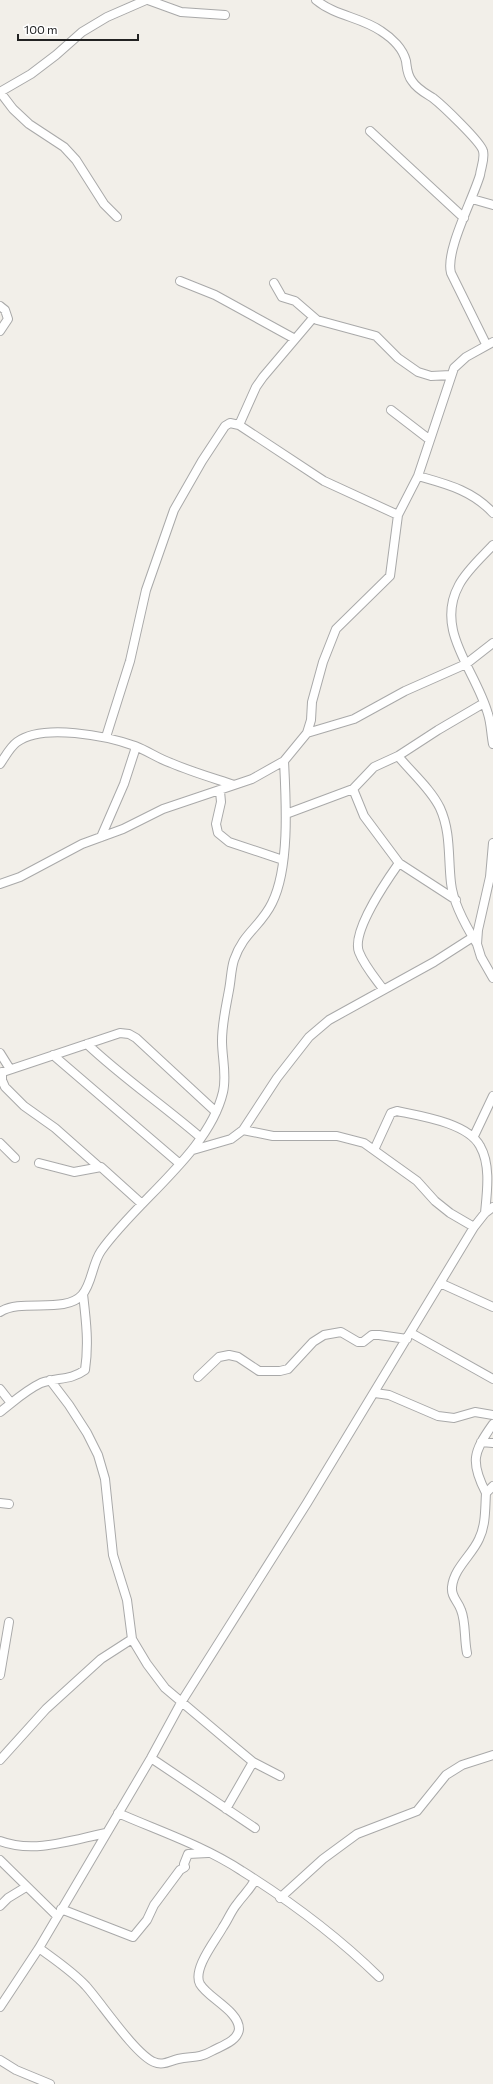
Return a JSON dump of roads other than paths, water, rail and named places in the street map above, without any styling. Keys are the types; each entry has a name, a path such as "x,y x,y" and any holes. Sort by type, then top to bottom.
{"street":[{"path":"117,217 93,188 76,160 58,142 29,124 13,109 0,92 31,74 56,56 82,32 107,17 147,0 181,12 226,15"},
{"path":"0,884 20,877 82,844 163,809 252,779 284,761 307,733 316,688 330,642 336,629 390,576 398,514 418,476 454,368 466,357 490,343 450,269 455,245 472,199 483,157 483,151 478,142 443,107 415,85 409,77 406,59 401,49 387,35 362,22 328,9 316,0"},
{"path":"370,131 464,218"},
{"path":"472,199 493,205"},
{"path":"180,281 215,295 295,339"},
{"path":"274,282 282,297 295,301 313,318 329,324 376,336 398,358 424,375 451,375"},
{"path":"0,306 5,310 8,319 0,331"},
{"path":"239,425 256,388 313,318"},
{"path":"391,410 430,440"},
{"path":"106,738 130,661 146,590 174,510 221,430 230,423 239,425 324,481 398,514"},
{"path":"418,476 455,486 485,504 493,513"},
{"path":"493,545 460,583 452,600 450,619 453,633 466,664 484,703 491,714 493,744"},
{"path":"307,733 354,719 405,691 466,664 493,643"},
{"path":"286,814 353,789 374,768 398,756 484,703"},
{"path":"0,764 16,742 29,736 42,734 68,734 106,738 136,747 170,763 234,785"},
{"path":"101,837 124,784 136,747"},
{"path":"398,756 435,799 440,808 449,843 451,884 460,913 493,978"},
{"path":"0,1412 40,1384 50,1380 73,1377 84,1370 87,1359 88,1344 82,1294 100,1253 118,1228 193,1150 216,1112 223,1093 226,1076 222,1041 223,1018 234,962 240,944 267,913 273,902 281,875 286,814 284,761"},
{"path":"353,789 364,816 399,863 456,900"},
{"path":"220,791 221,802 216,829 218,833 229,842 283,860"},
{"path":"193,1150 232,1139 243,1130 277,1078 309,1037 328,1020 383,989 475,941 491,878 493,843"},
{"path":"383,989 359,952 358,941 373,903 384,883 399,863"},
{"path":"4,1071 120,1033 129,1034 145,1046 216,1112"},
{"path":"87,1044 111,1066 166,1108 200,1137"},
{"path":"0,1053 4,1071 2,1080 5,1087 24,1106 55,1128 142,1204"},
{"path":"52,1055 180,1164"},
{"path":"474,1136 493,1096"},
{"path":"374,1150 391,1113 397,1111 449,1124 474,1136 481,1146 485,1160 487,1183 485,1213"},
{"path":"243,1130 273,1136 337,1136 364,1143 417,1182 450,1214 474,1227"},
{"path":"0,1143 15,1158"},
{"path":"39,1163 74,1172 84,1172 98,1166"},
{"path":"0,2007 39,1948 151,1758 182,1701 375,1393 474,1227 485,1213 493,1208"},
{"path":"440,1283 493,1307"},
{"path":"0,1312 16,1307 68,1302 82,1294"},
{"path":"198,1377 219,1357 229,1355 238,1357 259,1371 280,1371 288,1369 313,1342 324,1335 341,1332 358,1342 363,1342 372,1335 409,1336 493,1379"},
{"path":"50,1380 70,1406 87,1433 100,1461 105,1479 113,1555 127,1600 132,1639 146,1664 165,1688 254,1762 280,1776"},
{"path":"0,1389 11,1404"},
{"path":"375,1393 389,1395 438,1416 454,1418 475,1412 493,1415"},
{"path":"467,1653 461,1610 453,1595 452,1589 453,1582 466,1556 480,1538 484,1523 486,1493 477,1476 475,1456 481,1442 493,1424"},
{"path":"481,1442 493,1443"},
{"path":"486,1493 493,1486"},
{"path":"0,1503 10,1504"},
{"path":"0,1674 9,1622"},
{"path":"0,1760 46,1709 96,1663 132,1639"},
{"path":"280,1898 323,1859 357,1834 417,1811 446,1775 462,1765 493,1755"},
{"path":"151,1758 201,1790 255,1828"},
{"path":"226,1809 254,1762"},
{"path":"118,1813 210,1853 242,1870 352,1951 379,1977"},
{"path":"0,1841 13,1846 34,1848 106,1833"},
{"path":"0,1860 26,1887 59,1913 134,1937 147,1920 154,1905 180,1870 185,1867 184,1864 188,1854 210,1853"},
{"path":"39,1948 71,1971 145,2056 161,2064 178,2059 196,2058 229,2042 238,2033 239,2028 233,2015 200,1985 198,1978 203,1961 214,1942 237,1903 247,1894 255,1880"},
{"path":"0,1906 8,1898 26,1887"},
{"path":"0,2060 16,2070 50,2084"}]}
